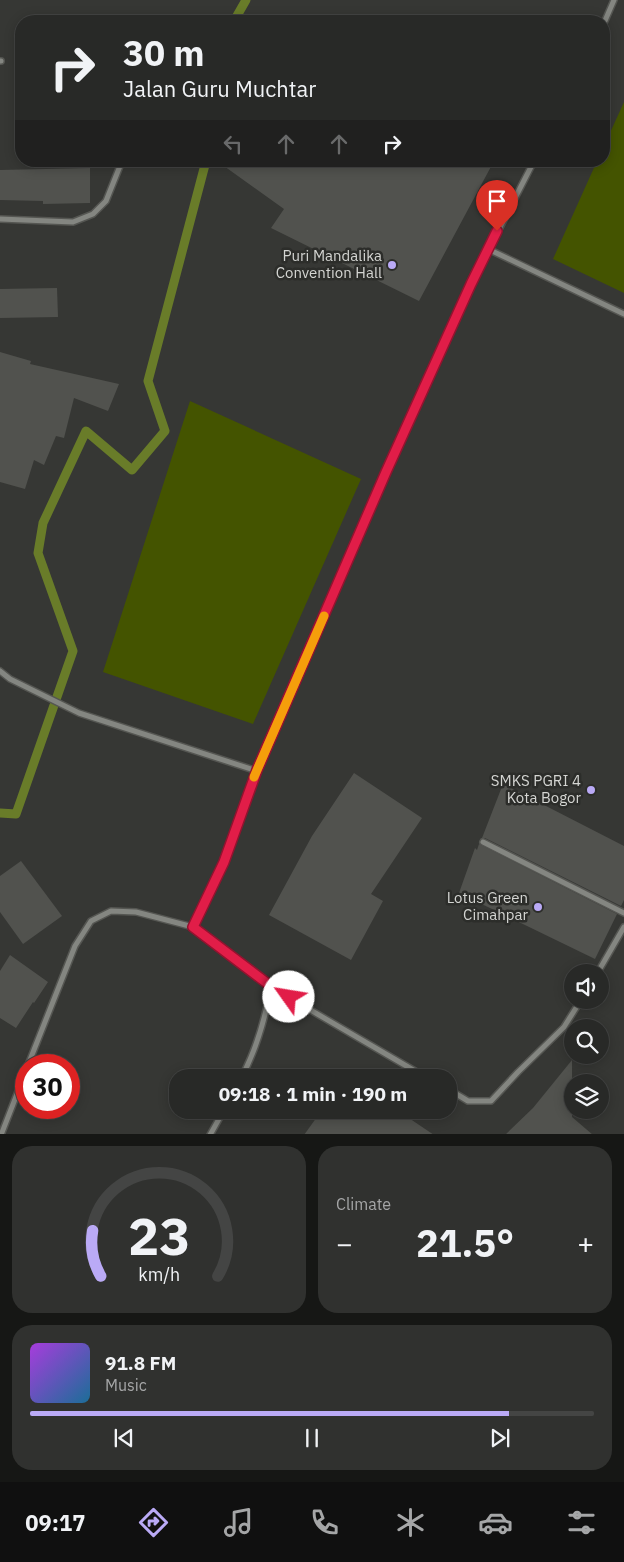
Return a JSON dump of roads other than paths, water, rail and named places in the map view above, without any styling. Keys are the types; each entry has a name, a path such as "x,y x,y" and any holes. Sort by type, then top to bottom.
{"street":[{"path":"607,15 614,0"},
{"path":"0,219 73,222 93,214 106,201 120,167"},
{"path":"193,927 224,862 257,770 386,472 471,284 531,167"},
{"path":"488,249 624,314"},
{"path":"0,671 10,679 79,713 257,770"},
{"path":"483,842 624,913"},
{"path":"32,1054 75,946 92,921 112,911 136,912 193,927 272,987 412,1069"},
{"path":"603,964 624,927"},
{"path":"246,1069 265,1019 272,987"},
{"path":"457,1094 468,1101 491,1101 564,1027 575,1009"},
{"path":"1,1134 15,1099"},
{"path":"210,1134 219,1119"}],"waterway":[{"path":"237,15 246,0"},
{"path":"0,813 16,814 73,651 38,553 43,523 86,431 132,470 165,431 148,381 204,167"}],"place":[{"name":"Puri Mandalika Convention Hall","path":"392,265"},
{"name":"SMKS PGRI 4 Kota Bogor","path":"591,790"},
{"name":"Lotus Green Cimahpar","path":"538,907"}]}
